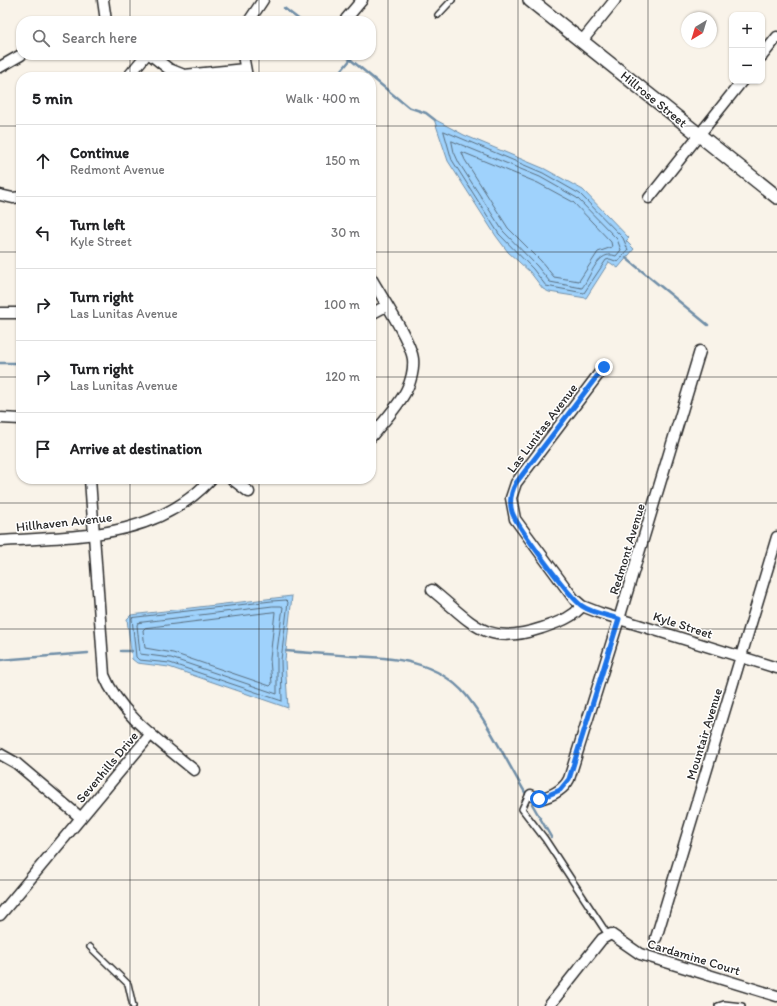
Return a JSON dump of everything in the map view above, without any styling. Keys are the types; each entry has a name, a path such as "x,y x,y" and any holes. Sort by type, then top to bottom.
{"street":[{"path":"103,0 105,16"},
{"path":"252,16 263,0"},
{"path":"349,16 362,0"},
{"name":"Hillrose Street","path":"530,0 777,198"},
{"path":"582,41 615,0"},
{"path":"765,52 777,37"},
{"path":"0,67 16,58"},
{"path":"132,72 142,60"},
{"path":"157,60 169,69 176,72"},
{"path":"244,60 246,72"},
{"path":"649,198 740,84"},
{"path":"0,195 16,198"},
{"path":"376,287 409,345 413,358 411,378 406,391 376,430"},
{"path":"376,311 386,306"},
{"path":"0,313 16,313"},
{"name":"Redmont Avenue","path":"531,795 540,799 560,790 566,783 619,619 700,351"},
{"name":"Las Lunitas Avenue","path":"582,606 574,599 519,526 512,512 511,498 516,483 604,367"},
{"path":"0,418 16,419"},
{"name":"Sevenhills Drive","path":"0,915 151,734 115,695 104,675 90,484"},
{"name":"Hillhaven Avenue","path":"0,541 94,535 144,524 160,517 192,497 206,484"},
{"path":"239,484 249,492"},
{"name":"Mountair Avenue","path":"656,938 777,537"},
{"path":"432,590 475,625 486,632 499,635 514,635 557,623 569,618 582,606"},
{"name":"Kyle Street","path":"582,606 777,668"},
{"path":"151,734 194,770"},
{"path":"0,754 16,763 81,818"},
{"path":"549,1006 599,943 608,935"},
{"name":"Cardamine Court","path":"608,935 614,936 640,954 777,996"}],"lane":[{"path":"438,15 452,0"},
{"path":"531,795 528,796 522,810 549,845 608,935"},
{"path":"90,947 128,984 133,1006"},
{"path":"718,1006 724,1004 742,1006"}],"water":[{"path":"434,119 464,135 545,169 583,190 629,238 626,241 634,249 618,268 609,262 586,298 549,292 543,289 530,272 508,252 496,236 448,161"},
{"path":"292,596 285,660 288,708 169,667 137,663 132,659 127,619 131,615"}],"waterway":[{"path":"284,8 294,16"},
{"path":"340,72 350,60"},
{"path":"351,60 366,72"},
{"path":"376,81 408,107 426,113 435,120"},
{"path":"626,258 708,325"},
{"path":"0,363 16,363"},
{"path":"121,651 132,651"},
{"path":"286,651 399,660 414,663 442,674 454,683 474,706 526,794"},
{"path":"0,660 88,653"},
{"path":"532,804 551,837"}],"route":[{"path":"539,799 560,790 569,779 619,619 588,609 574,599 519,526 512,512 511,498 516,483 604,367"}]}
